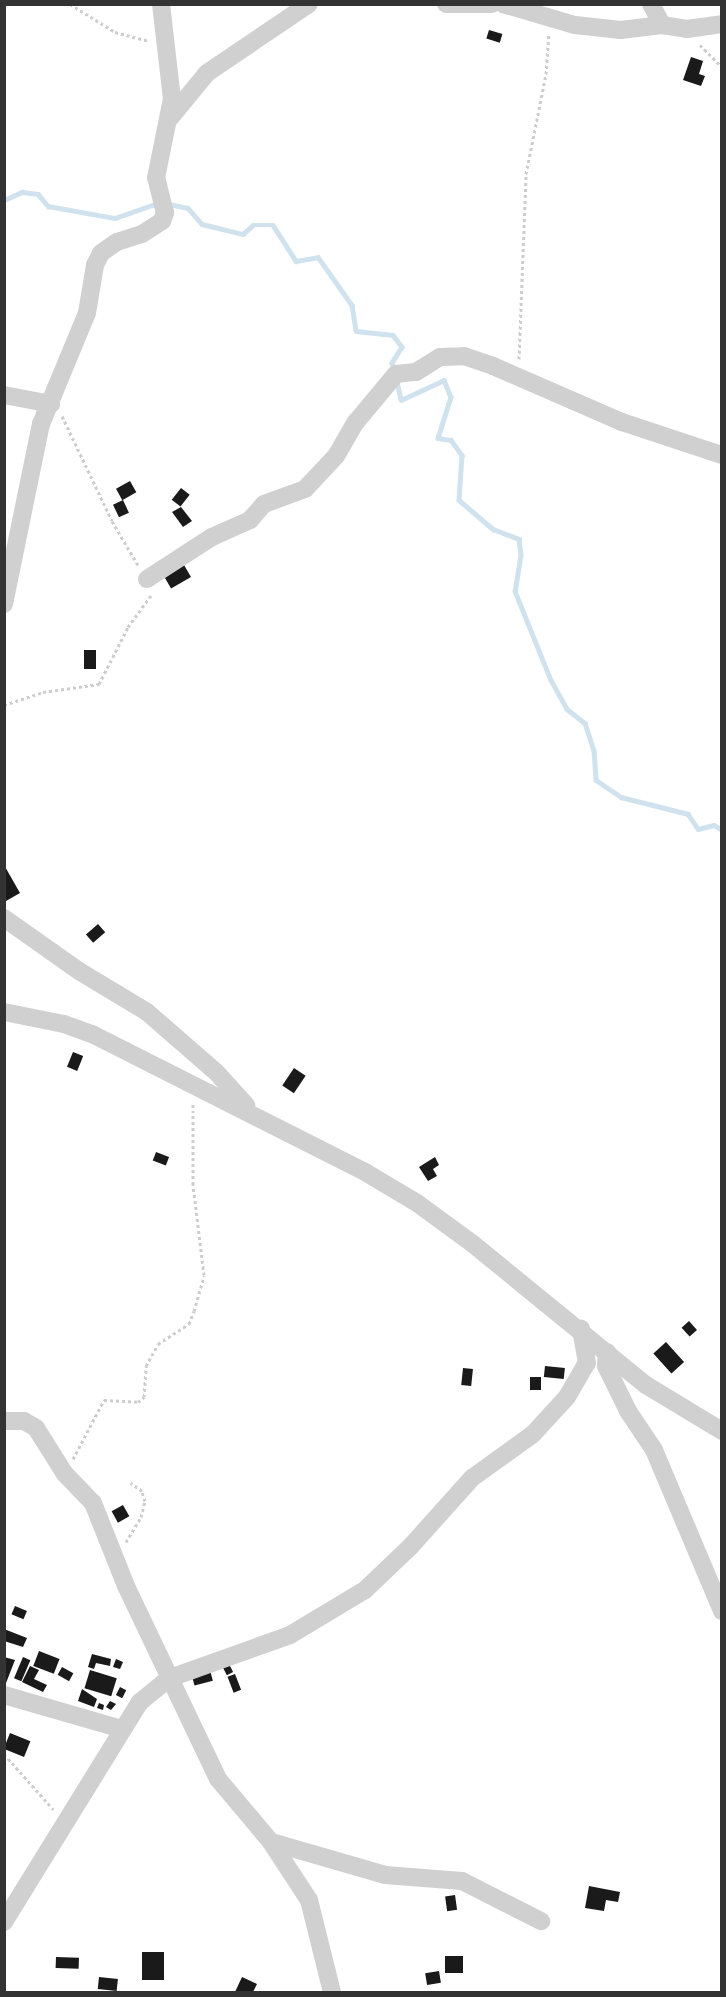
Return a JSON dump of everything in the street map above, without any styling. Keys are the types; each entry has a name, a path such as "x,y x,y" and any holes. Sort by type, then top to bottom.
{"street":[{"path":"4,604 33,458 51,404 87,313 95,265 102,253 162,221 165,213 156,178 159,155 170,118 172,84 161,4"},
{"path":"170,118 207,73 309,4"},
{"path":"446,4 492,4"},
{"path":"504,4 551,19 621,30 662,25 687,29 722,24"},
{"path":"651,4 662,25"},
{"path":"147,579 212,537 250,520 264,504 305,489 331,463 356,422 396,374 416,372 440,357 464,356 520,376 622,422 722,455"},
{"path":"4,395 51,404"},
{"path":"4,918 79,971 147,1012 216,1072 258,1116"},
{"path":"4,1012 64,1024 92,1034 194,1087 258,1116 417,1203 581,1329 646,1385 722,1431"},
{"path":"4,1922 140,1702 170,1678 290,1635 365,1590 411,1546 472,1478 533,1434 567,1397 587,1363 581,1329"},
{"path":"607,1352 606,1366 654,1450 722,1611"},
{"path":"4,1421 24,1421 36,1428 65,1474 93,1503 115,1558 218,1779 271,1842 309,1900 332,1992"},
{"path":"4,1695 122,1729"},
{"path":"271,1842 385,1875 462,1881 541,1921"}],"path":[{"path":"70,4 115,32 165,44"},
{"path":"520,376 518,323 526,174 546,74 551,19"},
{"path":"687,29 722,67"},
{"path":"4,705 43,692 99,684 128,627 149,602 147,579 112,521 74,436 51,404"},
{"path":"65,1474 104,1400 138,1402 144,1397 146,1366 158,1344 189,1324 194,1311 204,1275 193,1185 194,1087"},
{"path":"115,1558 141,1517 145,1501 142,1491 130,1482"},
{"path":"4,1754 64,1822"}],"building":[{"path":"489,30 502,34 500,43 486,39"},
{"path":"691,57 703,61 699,74 705,76 701,86 683,80"},
{"path":"130,481 136,492 122,500 116,489"},
{"path":"181,488 190,495 180,507 172,500"},
{"path":"123,500 129,513 119,517 113,505"},
{"path":"181,507 192,521 183,527 172,512"},
{"path":"184,565 191,577 171,589 164,576"},
{"path":"84,650 96,650 96,669 84,669"},
{"path":"4,865 20,893 6,901 4,898"},
{"path":"98,924 105,932 93,943 86,934"},
{"path":"73,1052 83,1056 77,1071 67,1067"},
{"path":"294,1068 306,1076 294,1093 282,1085"},
{"path":"156,1152 169,1157 166,1165 153,1160"},
{"path":"435,1157 439,1165 433,1169 437,1176 428,1181 419,1167"},
{"path":"689,1321 697,1330 690,1337 682,1328"},
{"path":"666,1342 684,1362 671,1373 653,1353"},
{"path":"545,1366 565,1368 564,1379 544,1377"},
{"path":"463,1368 473,1369 471,1386 461,1385"},
{"path":"530,1377 541,1377 541,1390 530,1390"},
{"path":"123,1505 129,1516 118,1523 112,1511"},
{"path":"15,1606 27,1611 23,1619 11,1614"},
{"path":"4,1629 27,1638 23,1647 4,1641"},
{"path":"39,1651 60,1659 54,1674 33,1666"},
{"path":"92,1654 111,1659 110,1666 96,1663 94,1669 88,1667"},
{"path":"4,1657 15,1660 6,1683 4,1682"},
{"path":"23,1657 30,1660 21,1681 14,1678"},
{"path":"116,1659 123,1662 120,1669 113,1667"},
{"path":"229,1664 233,1672 227,1675 223,1667"},
{"path":"30,1666 39,1670 34,1679 47,1685 43,1692 22,1682"},
{"path":"62,1667 73,1673 69,1681 58,1675"},
{"path":"90,1670 117,1678 111,1696 84,1688"},
{"path":"210,1670 213,1681 194,1686 192,1675"},
{"path":"235,1674 241,1690 234,1693 228,1677"},
{"path":"120,1687 126,1690 122,1698 116,1695"},
{"path":"82,1689 97,1699 94,1707 78,1701"},
{"path":"110,1701 116,1704 111,1710 106,1707"},
{"path":"99,1703 104,1705 103,1710 97,1708"},
{"path":"10,1733 30,1741 24,1757 4,1749"},
{"path":"589,1886 620,1892 618,1902 606,1900 604,1911 585,1908"},
{"path":"455,1895 457,1910 447,1911 445,1896"},
{"path":"142,1952 164,1952 164,1980 142,1980"},
{"path":"445,1956 463,1956 463,1973 445,1973"},
{"path":"56,1957 79,1958 79,1969 56,1968"},
{"path":"439,1971 441,1983 427,1985 425,1973"},
{"path":"99,1977 118,1979 117,1991 98,1989"},
{"path":"242,1977 257,1984 253,1992 235,1992"}],"waterway":[{"path":"4,200 22,192 38,194 48,206 115,218 158,203"},
{"path":"169,204 188,208 202,224 243,234 253,225 273,225 296,261 318,257 352,305 356,331 393,335 402,347 392,363 395,371"},
{"path":"397,382 401,400 444,380 451,397 438,438 451,440 462,455 459,500 493,529 519,539 521,555 515,591 551,680 567,709 585,723 594,750 596,780 621,797 688,814 698,829 714,825 722,830"}]}
